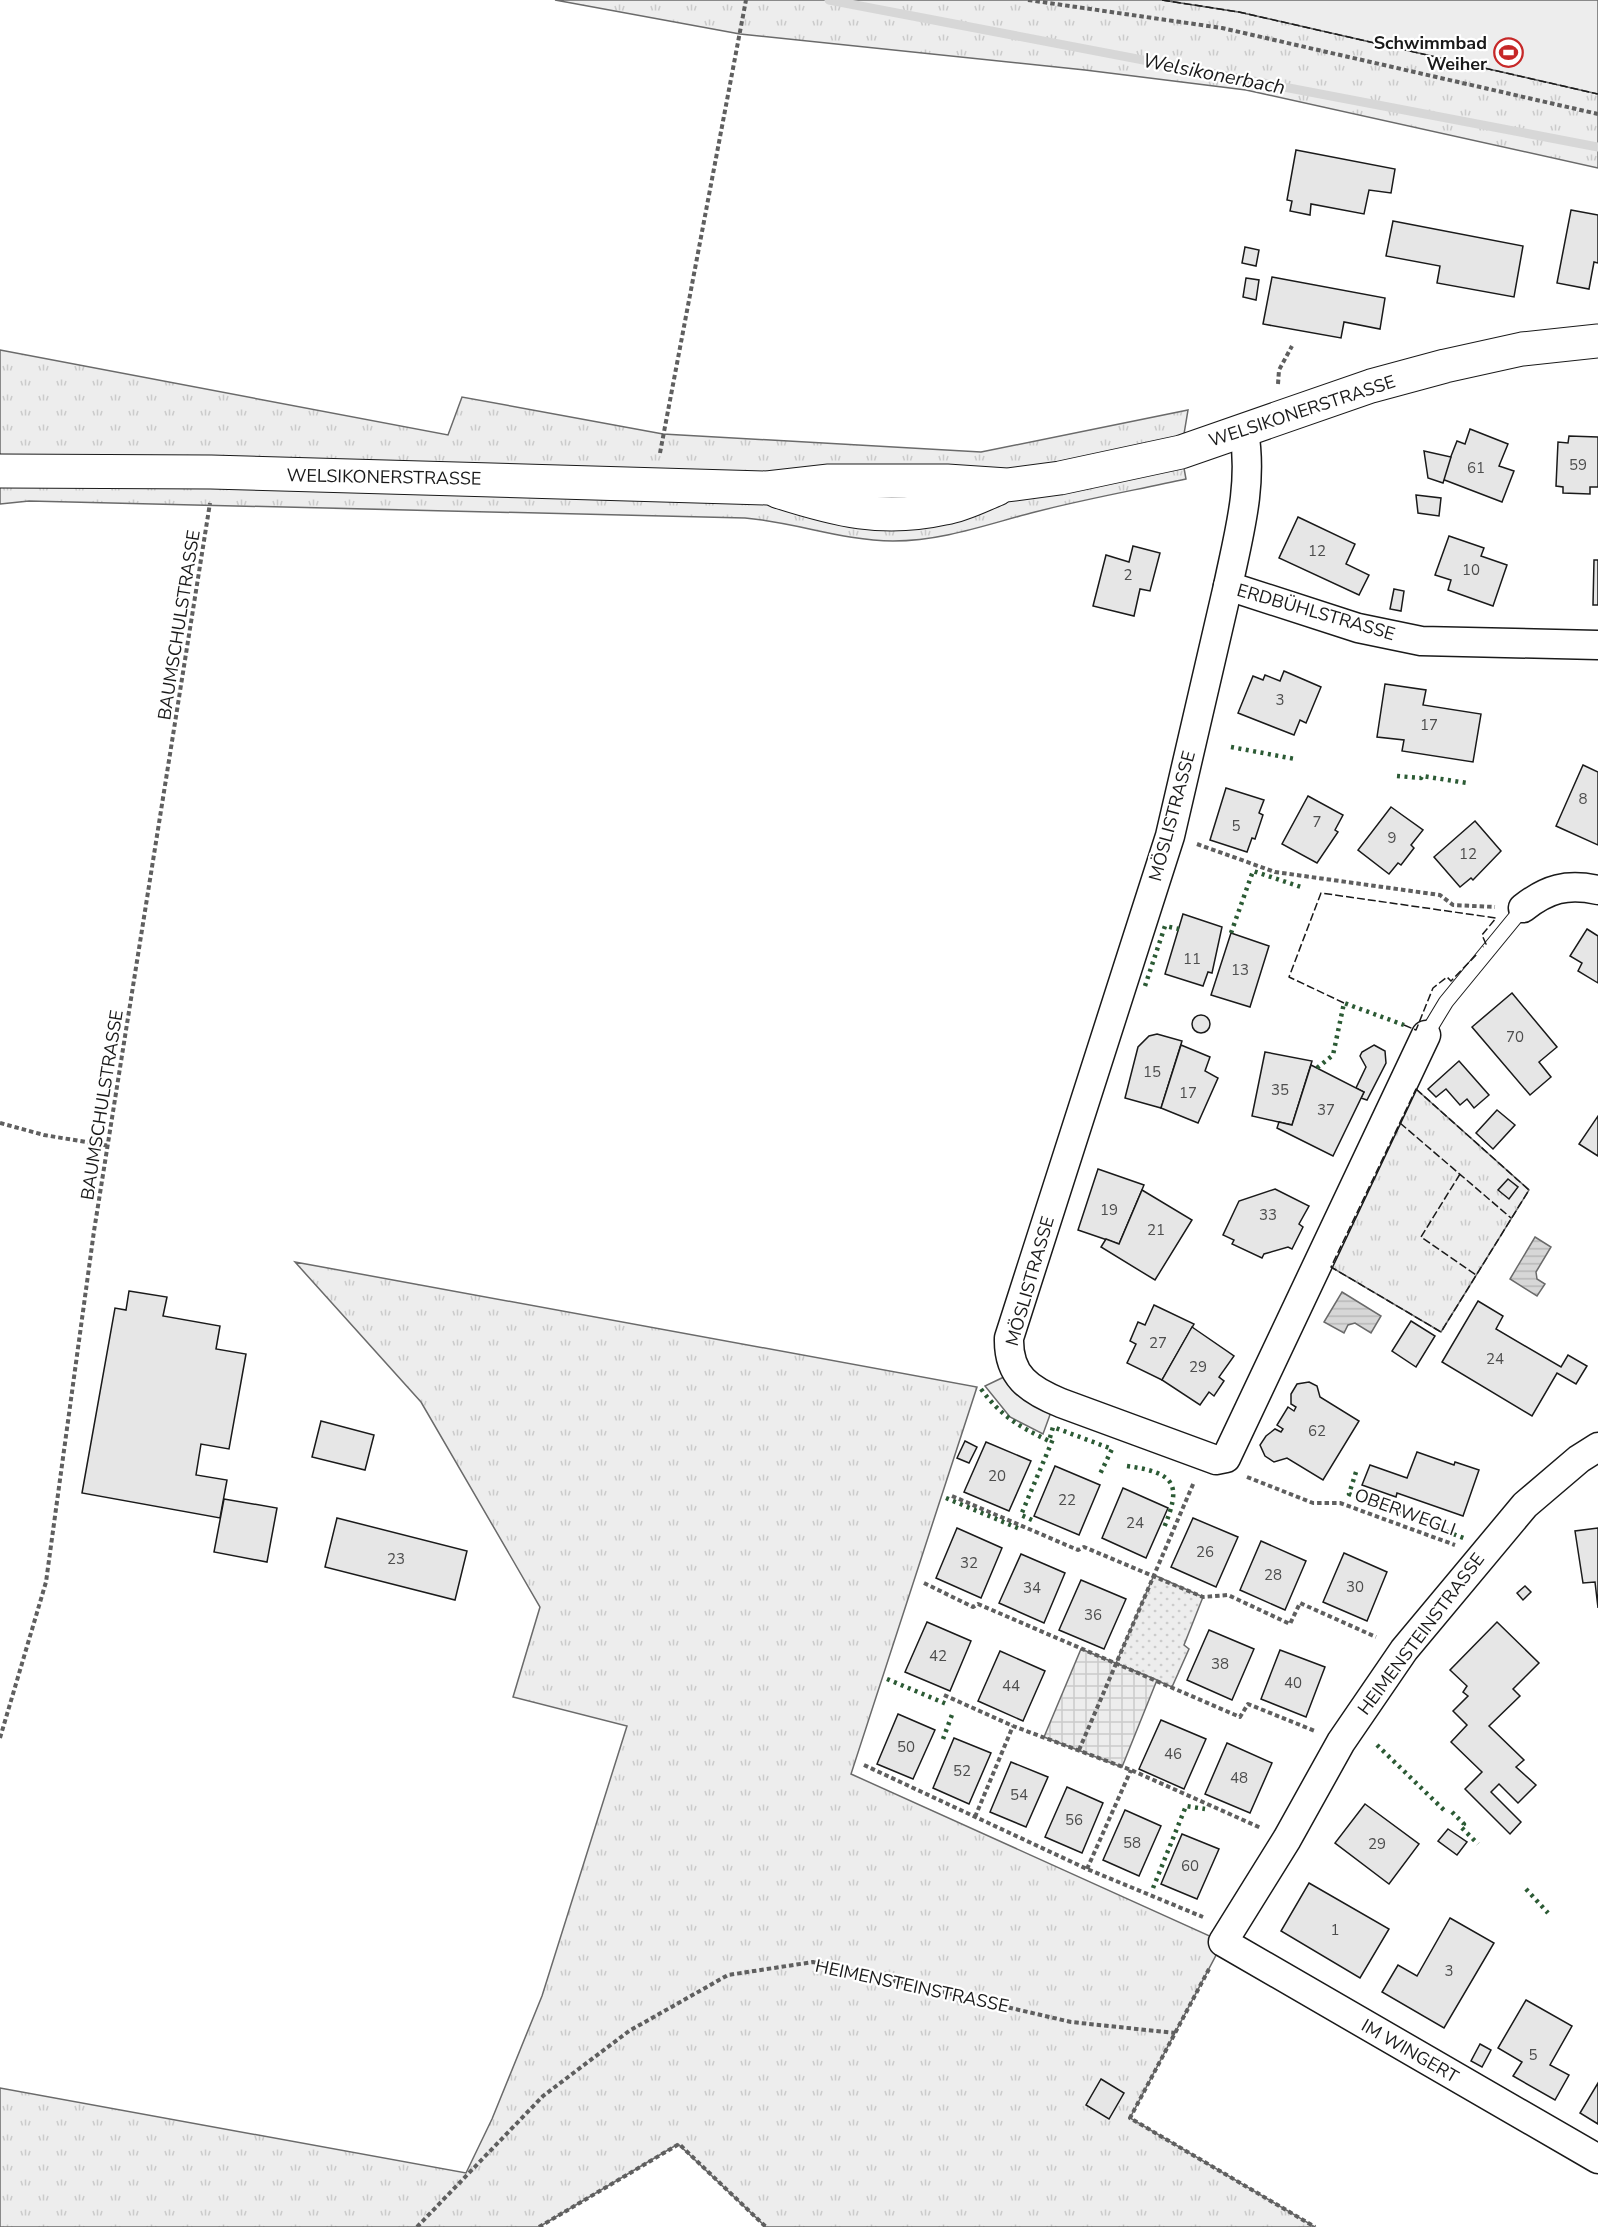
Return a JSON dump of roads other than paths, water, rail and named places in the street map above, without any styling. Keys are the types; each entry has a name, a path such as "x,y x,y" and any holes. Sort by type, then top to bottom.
{"main road":[{"name":"WELSIKONERSTRASSE","path":"0,471 211,472 767,488 829,481 947,480 1007,485 1125,466 1244,431 1371,387 1445,366 1522,349 1598,341"}],"street":[{"name":"ERDBÜHLSTRASSE","path":"1244,431 1249,458 1247,498 1227,586 1358,628 1421,641 1598,645"},
{"name":"MÖSLISTRASSE","path":"1227,586 1170,836 1009,1338 1009,1356 1024,1383 1039,1394 1215,1457 1426,1035"},
{"path":"1523,908 1541,894 1561,886 1598,890"},
{"name":"HEIMENSTEINSTRASSE","path":"1227,1935 1287,1839 1341,1742 1404,1650 1525,1505 1579,1459 1598,1447"},
{"name":"IM WINGERT","path":"1227,1935 1598,2159"}],"lane":[{"path":"1426,1035 1446,1002 1523,908"}],"waterway":[{"name":"Welsikonerbach","path":"829,0 1598,147"}],"place":[{"name":"Schwimmbad Weiher","path":"1508,53"}]}
